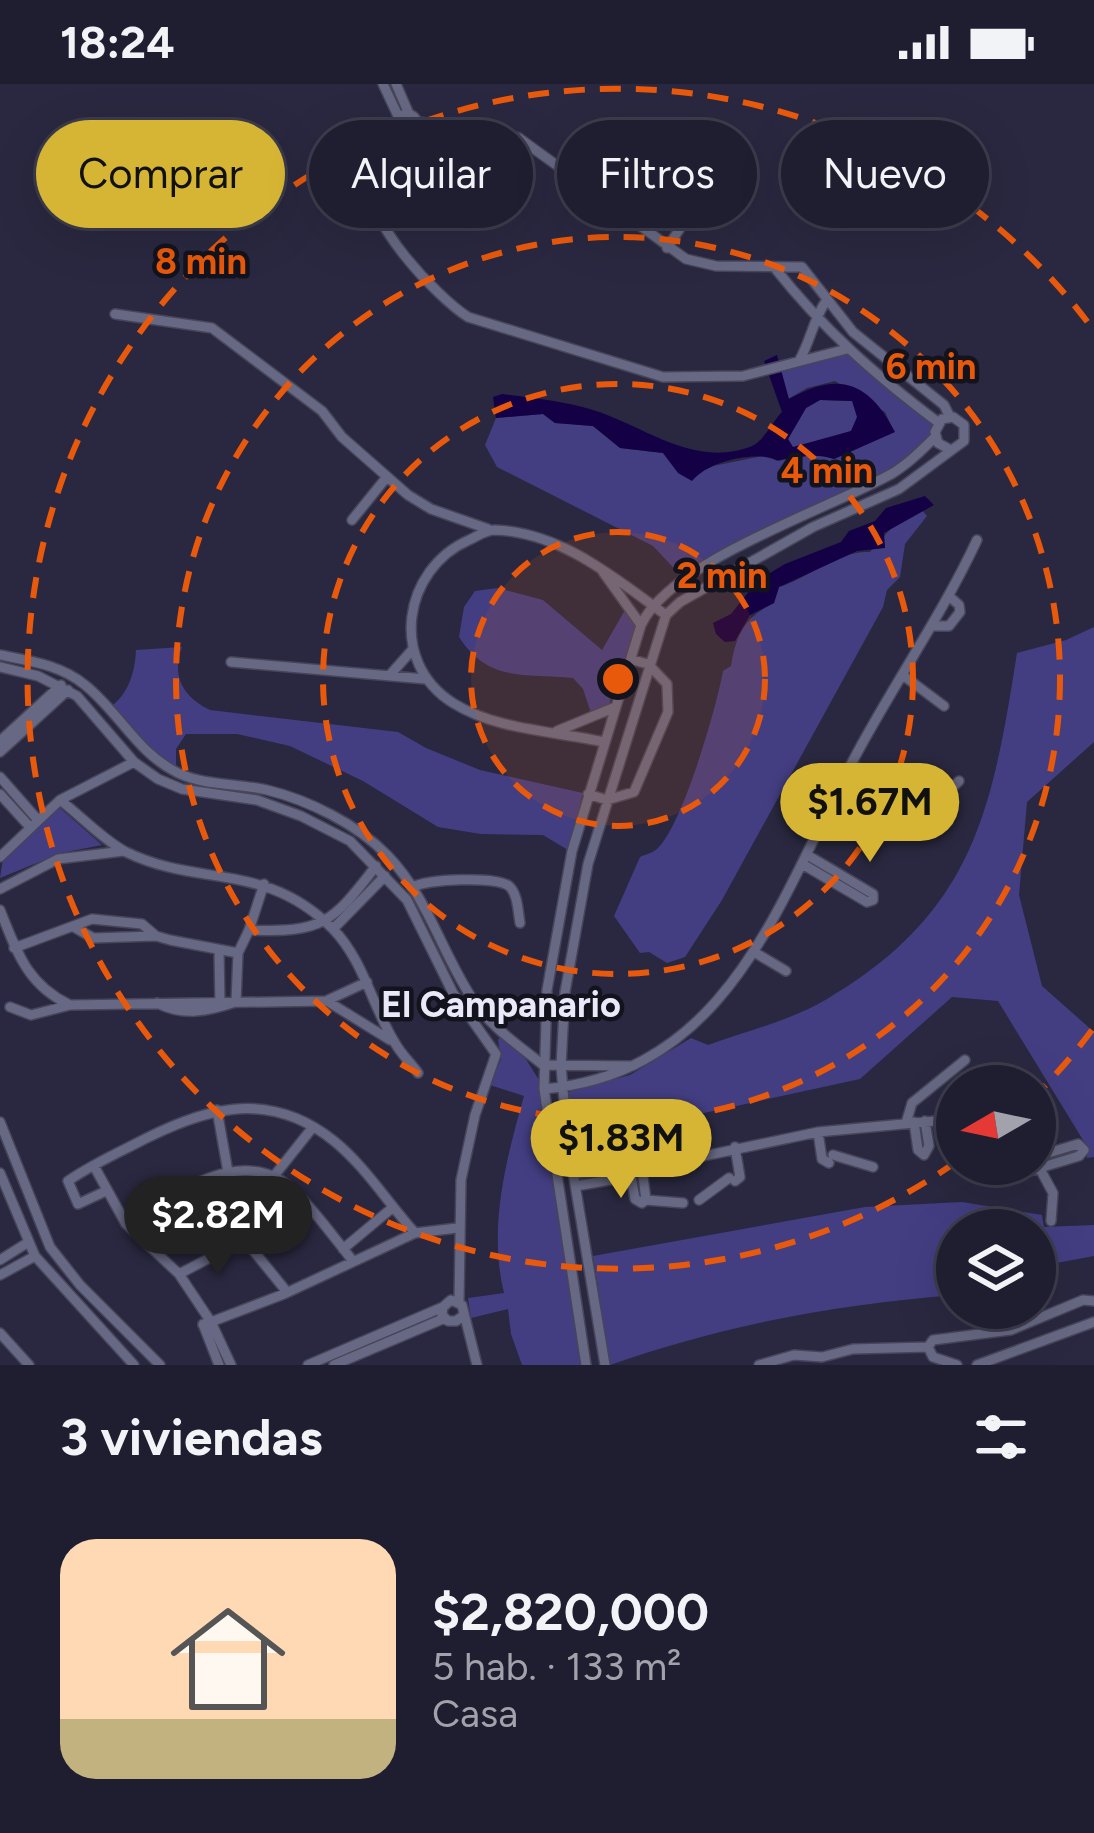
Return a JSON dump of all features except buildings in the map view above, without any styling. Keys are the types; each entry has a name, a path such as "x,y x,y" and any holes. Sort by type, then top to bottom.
{"street":[{"path":"383,84 408,118 489,128 519,138 557,165"},
{"path":"396,84 408,118"},
{"path":"387,228 444,301 467,317 664,377 760,373 847,349"},
{"path":"605,1365 563,1088 565,992 578,914 608,800 666,615 680,602 813,527 899,489 949,448 960,446 966,433 962,421 950,417 944,405 853,332 805,269 702,264 667,248 641,228"},
{"path":"667,248 681,228"},
{"path":"774,266 814,318 939,423"},
{"path":"799,362 815,331 814,318 826,302"},
{"path":"115,314 212,328 322,411 341,437 386,478 431,509 489,530 529,536 596,564 666,615"},
{"path":"586,1365 544,1089 544,1023 559,911 588,794 641,626 651,604 685,579 808,510 893,473 935,437 939,423 950,417"},
{"path":"935,437 949,448"},
{"path":"352,520 386,478"},
{"path":"489,530 446,553 422,579 412,610 413,650 425,679 466,710 514,726 604,742"},
{"path":"544,1089 612,1077 687,1034 727,993 806,860 851,765 950,598 977,540"},
{"path":"596,564 641,626"},
{"path":"389,676 413,650"},
{"path":"0,655 72,676 146,750 176,772 192,779 268,790 322,810 372,842 413,887 476,1006 543,1065 632,1066"},
{"path":"588,794 608,800 634,792 668,712 667,684 648,664 633,660"},
{"path":"232,662 425,679"},
{"path":"0,667 64,687 89,706 134,762 182,789 257,800 350,842 407,900 454,993 495,1050 466,1150 457,1228 459,1302 477,1365"},
{"path":"904,676 944,706"},
{"path":"1,748 64,687"},
{"path":"556,731 614,708"},
{"path":"0,857 60,800 134,762"},
{"path":"851,765 887,780 930,814 959,781"},
{"path":"0,777 33,823"},
{"path":"0,794 33,823"},
{"path":"60,800 124,851 170,866 264,884 294,899 349,947 394,1043 418,1073"},
{"path":"0,889 58,859 124,851"},
{"path":"806,860 873,894 873,900 867,902 806,860"},
{"path":"329,926 376,866"},
{"path":"249,930 329,926 385,876"},
{"path":"413,887 430,880 501,883 514,894 520,923"},
{"path":"236,1002 238,952 264,884"},
{"path":"0,910 27,975 46,994 70,1005"},
{"path":"14,948 92,919 142,924 156,936"},
{"path":"74,927 93,938 156,936 238,952"},
{"path":"219,951 219,1004"},
{"path":"754,952 786,971"},
{"path":"10,1006 31,1015 70,1005 327,1001 367,982"},
{"path":"327,1001 394,1043"},
{"path":"514,1041 532,1038 544,1023"},
{"path":"915,1122 912,1103 965,1060"},
{"path":"106,1191 78,1204 68,1181 184,1118 217,1110 266,1111 313,1127 335,1142 415,1233"},
{"path":"217,1110 228,1172"},
{"path":"574,1174 617,1167 632,1170 823,1131 936,1120"},
{"path":"0,1122 50,1247 80,1285 160,1365"},
{"path":"274,1176 313,1127"},
{"path":"823,1131 823,1161 829,1163 832,1155 873,1167"},
{"path":"699,1200 729,1178 729,1149"},
{"path":"94,1166 126,1224 179,1274 231,1365"},
{"path":"576,1186 621,1178 632,1170"},
{"path":"632,1170 637,1202 683,1203"},
{"path":"126,1224 201,1180 228,1172 274,1176 353,1262"},
{"path":"0,1173 34,1256 134,1365"},
{"path":"343,1249 392,1208"},
{"path":"206,1320 287,1292 415,1233 457,1228"},
{"path":"179,1274 240,1242 248,1244 287,1292"},
{"path":"0,1260 27,1244"},
{"path":"0,1275 34,1256"},
{"path":"573,1282 592,1279"},
{"path":"759,1365 794,1355 818,1361 853,1349 928,1347 934,1340 1011,1330 1083,1300 1094,1301"},
{"path":"308,1365 339,1359 444,1313 448,1301 459,1302"},
{"path":"577,1305 596,1303"},
{"path":"1070,1307 1080,1316 1081,1328"},
{"path":"444,1313 452,1322 463,1316"},
{"path":"206,1320 219,1365"},
{"path":"977,1365 1094,1322"},
{"path":"0,1333 29,1365"},
{"path":"928,1347 933,1357 957,1365"}],"shaded area":[{"path":"846,350 938,423 935,437 890,473 806,509 684,579 653,546 497,467 485,445 496,418 543,414 555,423 593,426 620,448 663,453 679,473 762,456 779,461 814,452 834,459 894,432 885,412 835,381 788,399 780,367"},
{"path":"777,355 789,399 823,385 851,386 874,401 895,432 834,459 736,459 707,469 692,481 678,473 663,453 620,448 593,426 555,423 543,414 496,418 493,397 536,398 593,410 690,449 731,452 756,444 782,412 764,361","holes":["820,400 852,401 857,417 851,431 793,447 788,439 806,408"]},
{"path":"820,400 853,401 858,417 851,431 793,448 788,439 806,408"},
{"path":"925,496 934,505 884,533 885,548 857,551 779,587 774,603 750,615 735,641 725,642 716,634 713,623 731,614 758,580 841,542 849,531 875,521 886,508"},
{"name":"El Campanario","path":"922,510 927,516 905,544 900,577 887,590 883,607 722,900 685,957 667,963 649,952 640,953 614,916 640,857 657,849 677,817 706,737 723,671 731,666 744,628 774,603 779,587 835,560 870,552 895,524"},
{"path":"498,588 543,600 602,650 625,610 636,625 609,705 591,713 583,689 573,678 509,673 471,652 459,637 464,607 475,591"},
{"name":"El Campanario","path":"1094,627 1094,742 1027,802 1019,895 1042,986 1094,1032 1094,1157 1087,1158 1086,1145 1056,1096 1056,1065 1037,1065 998,1001 952,997 860,1079 575,1141 568,1092 630,1075 691,1038 708,1045 813,1006 876,966 915,930 945,893 985,809 1017,653"},
{"path":"182,647 178,667 182,684 210,710 398,732 480,770 583,793 568,850 543,835 481,834 438,827 363,781 290,746 237,734 186,734 176,749 176,772 109,708 129,683 136,650"},
{"path":"59,807 102,845 61,853 0,878 3,859"},
{"path":"501,1036 522,1053 539,1080 581,1365 522,1365 508,1309 471,1318 468,1298 504,1293 499,1219 524,1096 490,1085 501,1059"},
{"path":"962,1202 1005,1209 936,1209 936,1297 781,1318 610,1365 593,1256 865,1207"},
{"path":"1094,1225 1094,1256 1056,1263 1056,1227"}],"district":[{"name":"El Campanario","path":"501,1004"}]}
